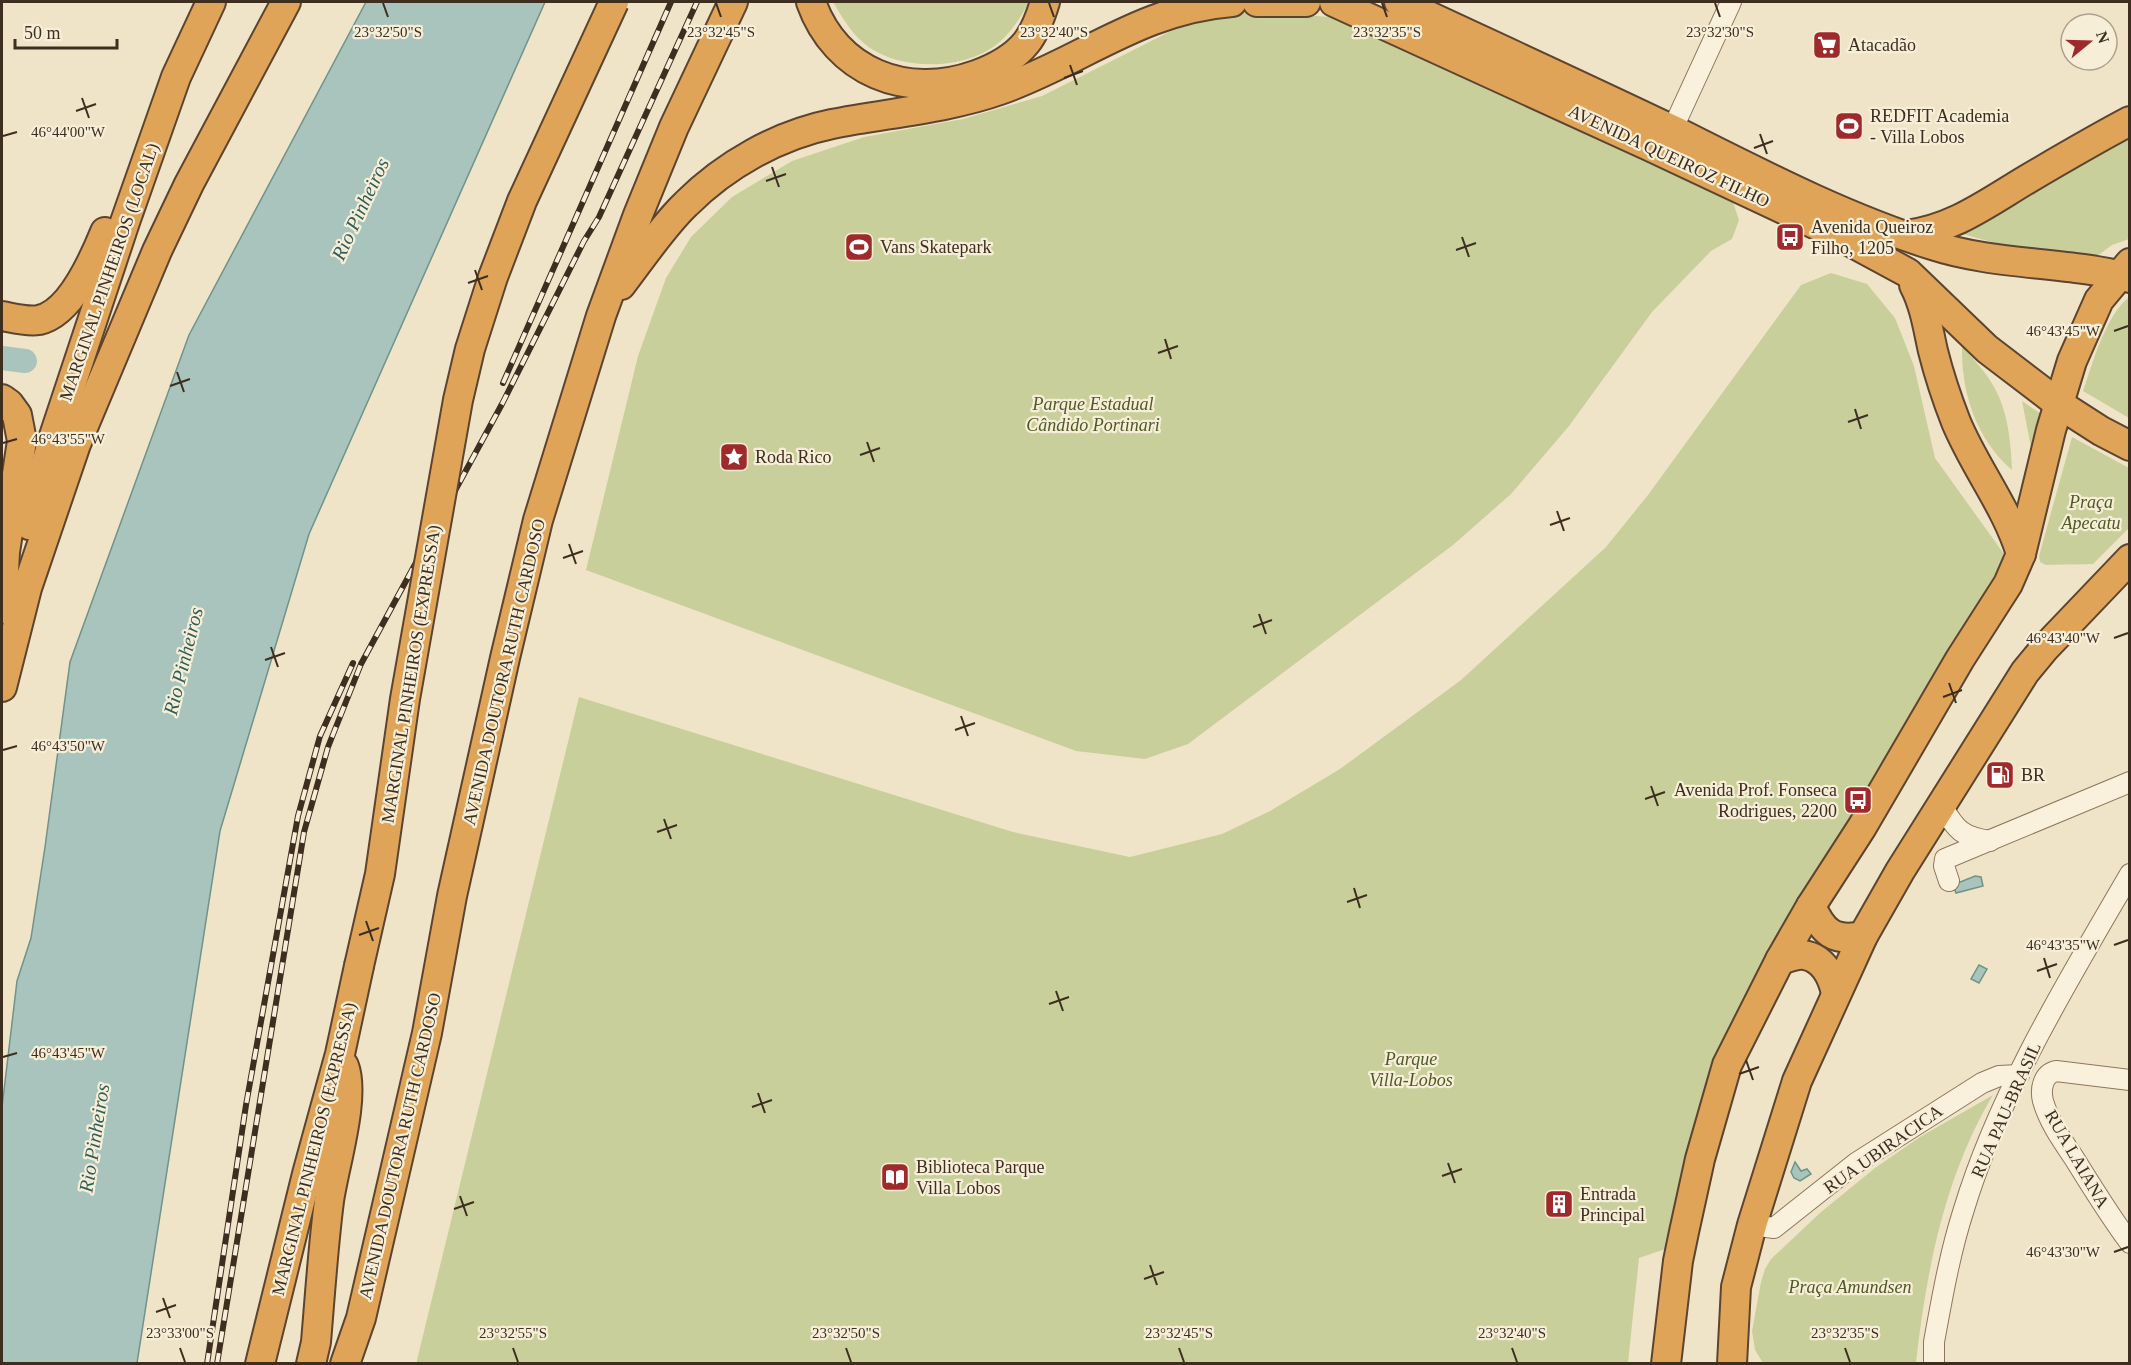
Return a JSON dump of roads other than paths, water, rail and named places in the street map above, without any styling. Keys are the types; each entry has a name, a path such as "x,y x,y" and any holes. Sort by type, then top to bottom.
{"highway":[{"name":"MARGINAL PINHEIROS (LOCAL)","path":"2,616 53,440 124,222 176,77 211,2"},
{"path":"2,687 27,588 76,444 157,251 189,184 285,2"},
{"name":"MARGINAL PINHEIROS (EXPRESSA)","path":"260,1364 339,1054 380,874 405,699 458,400 470,349 493,277 522,201 614,2"},
{"name":"AVENIDA DOUTORA RUTH CARDOSO","path":"345,1364 362,1318 424,1044 452,897 538,520 574,399 638,215 674,127 733,2"},
{"path":"811,2 818,22 846,55 873,74 896,82 919,85 964,80 992,70 1009,60 1027,42 1040,18 1045,2"},
{"path":"608,299 684,206 726,170 755,153 797,135 829,125 949,104 999,91 1146,21 1188,8 1232,2"},
{"path":"1257,2 1306,2"},
{"name":"AVENIDA QUEIROZ FILHO","path":"1334,2 1667,141 1934,246 1985,258 2126,272"},
{"name":"AVENIDA QUEIROZ FILHO","path":"1399,2 1667,141 1908,273 1986,349 2059,404 2101,431 2130,446"},
{"path":"2,316 38,320 57,311 65,304 84,276 99,247 155,113 176,77"},
{"path":"1904,235 1928,232 1961,220 2086,144 2130,121"},
{"path":"1666,1364 1678,1262 1684,1232 1700,1159 1724,1075 1741,1035 1811,906 1862,827 1959,659 2008,584 2021,554 2051,430 2072,361 2100,300 2126,272"},
{"path":"1908,273 1919,295 1949,403 1963,438 2012,527 2021,554"},
{"path":"2,399 17,415 22,441 5,552 2,609"},
{"path":"1732,1364 1736,1287 1752,1225 1797,1081 1863,936 1900,871 2025,672 2044,649 2130,560"},
{"path":"2102,589 2130,574"},
{"path":"1811,906 1821,926 1828,933 1842,939 1863,936"},
{"path":"1780,960 1804,955 1813,958 1828,971 1836,993"},
{"path":"311,1364 316,1342 329,1202 347,1101 346,1070 339,1054"}],"street":[{"path":"1667,141 1731,2"},
{"path":"1949,881 1944,866 1945,859 2130,782"},
{"path":"1942,806 1957,830 1969,837 1990,841"},
{"name":"RUA PAU-BRASIL","path":"1934,1364 1934,1342 1942,1297 1964,1209 1991,1136 2019,1075 2080,959 2130,874"},
{"name":"RUA LAIANA","path":"2130,1080 2066,1071 2051,1072 2045,1079 2042,1089 2049,1117 2111,1218 2130,1243"},
{"name":"RUA UBIRACICA","path":"1752,1225 1774,1228 1856,1163 1887,1142 1982,1083 1999,1077 2019,1075"}],"water":[{"name":"Rio Pinheiros","path":"366,2 545,2 309,534 220,831 137,1363 2,1363 2,1107 17,981 31,938 70,662 189,335"},
{"path":"1975,876 1981,877 1983,886 1956,893 1953,885"},
{"path":"1979,965 1987,969 1979,983 1971,979"},
{"path":"1795,1162 1801,1171 1807,1169 1811,1174 1800,1181 1794,1178 1791,1172"}],"waterway":[{"path":"2,358 25,361"}],"railway":[{"path":"503,383 671,2"},
{"path":"217,1364 304,832 328,747 361,664 502,404 584,241 599,217 697,2"},
{"path":"207,1364 246,1105 298,816 320,736 353,663"}],"place":[{"name":"Atacadão","path":"1827,45"},
{"name":"REDFIT Academia - Villa Lobos","path":"1849,126"},
{"name":"Avenida Queiroz Filho, 1205","path":"1790,237"},
{"name":"Vans Skatepark","path":"859,247"},
{"name":"Roda Rico","path":"734,457"},
{"name":"BR","path":"2000,775"},
{"name":"Avenida Prof. Fonseca Rodrigues, 2200","path":"1858,800"},
{"name":"Biblioteca Parque Villa Lobos","path":"895,1177"},
{"name":"Entrada Principal","path":"1559,1204"}],"park label":[{"name":"Parque Estadual Cândido Portinari","path":"1093,414"},
{"name":"Praça Apecatu","path":"2091,512"},
{"name":"Parque Villa-Lobos","path":"1411,1069"},
{"name":"Praça Amundsen","path":"1850,1287"}]}
